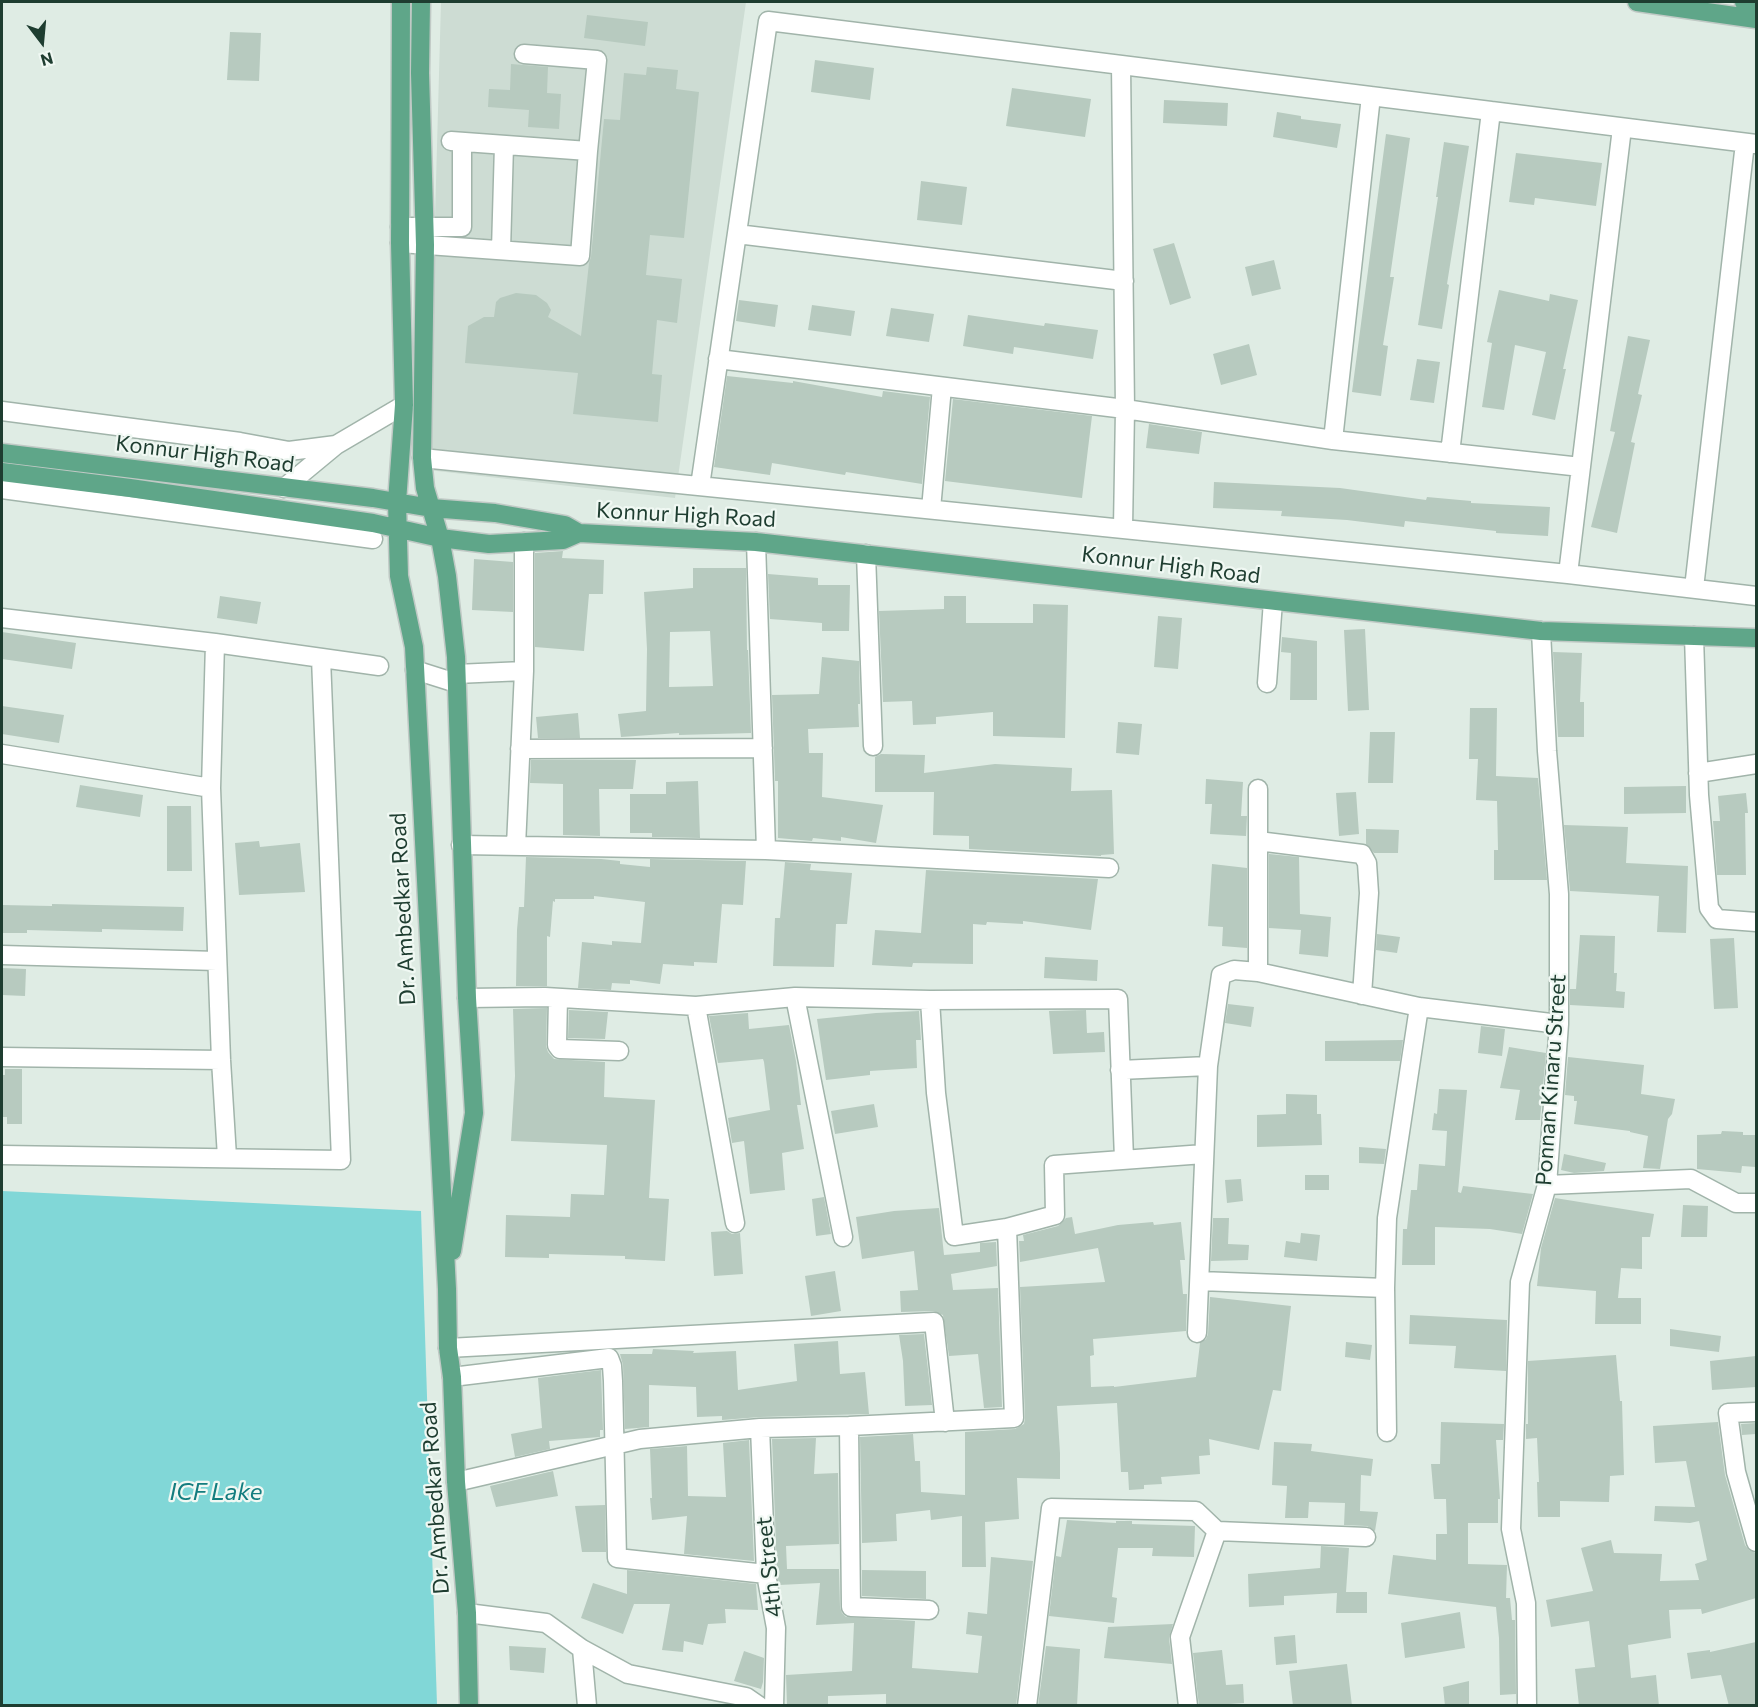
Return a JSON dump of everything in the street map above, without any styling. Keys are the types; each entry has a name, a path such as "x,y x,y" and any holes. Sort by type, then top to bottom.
{"main road":[{"name":"Dr. Ambedkar Road","path":"401,2 400,235 404,405 397,502 399,576 414,647 447,1289 448,1348 452,1377 456,1482 467,1612 469,1706"},
{"name":"Dr. Ambedkar Road","path":"421,2 420,74 425,236 422,458 425,488 440,538 447,576 456,657 467,998 474,1113 447,1289"},
{"path":"1637,2 1756,20"},
{"path":"1744,2 1756,4"},
{"name":"Konnur High Road","path":"2,453 431,508 506,515 565,525 579,533"},
{"name":"Konnur High Road","path":"2,472 373,523 440,538 489,544 563,540 579,533 756,542 1541,631 1756,638"}],"street":[{"path":"700,486 768,21 1751,144 1694,588"},
{"path":"400,235 425,236 501,250 580,256 597,60 524,54"},
{"path":"1121,65 1125,409 1123,528"},
{"path":"1333,440 1371,96"},
{"path":"1450,453 1491,111"},
{"path":"1568,574 1622,128"},
{"path":"425,236 462,227 457,141 588,151"},
{"path":"501,250 504,145"},
{"path":"737,234 1124,281"},
{"path":"718,359 1125,409 1333,440 1581,466"},
{"path":"930,509 942,387"},
{"path":"284,488 336,444 404,405"},
{"path":"2,411 240,442 289,451 336,444"},
{"path":"422,458 1568,574 1756,596"},
{"path":"2,489 373,539"},
{"path":"516,846 524,671 524,542"},
{"path":"756,542 766,850"},
{"path":"866,554 873,746"},
{"path":"1267,683 1273,601"},
{"path":"2,618 215,643 379,666"},
{"name":"Ponnan Kinaru Street","path":"1527,1706 1526,1603 1511,1529 1520,1282 1547,1185 1559,1024 1559,894 1547,751 1541,631"},
{"path":"1694,636 1698,773 1709,908 1717,919 1756,922"},
{"path":"215,643 211,788 227,1157"},
{"path":"2,1155 341,1160 321,658"},
{"path":"415,670 456,679 524,671"},
{"path":"520,749 763,748"},
{"path":"2,754 211,788"},
{"path":"1698,773 1756,764"},
{"path":"1257,789 1258,972"},
{"path":"1258,841 1362,854 1367,863 1369,893 1362,994"},
{"path":"461,845 766,850 1109,868"},
{"path":"2,955 217,961"},
{"path":"1197,1333 1208,1066 1221,975 1234,970 1258,972 1419,1007 1559,1024"},
{"path":"467,998 558,998 696,1006 795,997 930,1000 1118,999 1124,1159"},
{"path":"795,997 843,1237"},
{"path":"558,998 557,1045 560,1049 619,1051"},
{"path":"930,1000 936,1093 954,1236 1007,1228 1054,1215 1054,1164 1204,1154"},
{"path":"696,1006 735,1223"},
{"path":"1387,1432 1385,1288 1387,1218 1419,1007"},
{"path":"2,1057 221,1060"},
{"path":"1120,1070 1208,1066"},
{"path":"1547,1185 1691,1179 1736,1203 1756,1203"},
{"path":"456,1482 640,1439 760,1428 1014,1418 1007,1228"},
{"path":"1200,1281 1385,1288"},
{"path":"448,1348 934,1322 945,1422"},
{"path":"452,1377 609,1358 612,1366 617,1558 766,1574"},
{"path":"1756,1412 1728,1413 1736,1472 1756,1542"},
{"path":"849,1426 851,1606 929,1610"},
{"name":"4th Street","path":"760,1428 766,1574 776,1628 774,1706"},
{"path":"1027,1706 1051,1508 1196,1511 1217,1531 1366,1537"},
{"path":"1188,1706 1180,1637 1217,1531"},
{"path":"467,1612 546,1623 582,1649 628,1674 746,1697 759,1706"},
{"path":"582,1649 587,1706"}],"shaded area":[{"path":"441,2 746,2 675,498 428,470"}],"water":[{"name":"ICF Lake","path":"2,1191 421,1211 437,1705 2,1705"}],"building":[{"path":"587,15 648,22 645,46 584,38"},
{"path":"230,32 261,33 259,81 227,80"},
{"path":"815,60 874,68 870,100 811,92"},
{"path":"511,64 548,67 547,93 561,94 559,129 528,127 529,110 488,107 489,89 510,90"},
{"path":"647,67 678,70 676,89 699,92 684,238 650,235 646,275 682,279 677,323 657,320 652,374 662,375 658,422 573,414 578,373 465,363 468,326 484,317 494,317 496,302 500,298 516,293 536,295 547,303 551,310 548,317 581,336 604,119 620,120 624,73 646,75"},
{"path":"1012,88 1091,99 1085,137 1006,126"},
{"path":"1164,100 1228,103 1227,126 1163,123"},
{"path":"1277,112 1301,116 1301,119 1341,124 1337,148 1273,137"},
{"path":"1386,134 1410,138 1390,277 1394,277 1383,345 1388,346 1381,396 1352,392"},
{"path":"1444,142 1469,146 1442,329 1418,325"},
{"path":"1516,153 1602,163 1596,206 1535,198 1534,205 1509,202"},
{"path":"921,181 967,187 962,225 917,220"},
{"path":"1174,243 1191,298 1170,305 1153,249"},
{"path":"1274,260 1281,289 1252,296 1245,267"},
{"path":"1499,290 1549,301 1550,294 1578,300 1555,420 1532,415 1546,352 1515,345 1504,410 1482,407 1492,343 1487,342"},
{"path":"739,300 778,305 775,327 736,321"},
{"path":"812,305 855,311 851,336 808,330"},
{"path":"891,308 934,314 929,342 886,336"},
{"path":"968,315 1044,326 1045,323 1098,330 1093,359 1014,347 1013,354 963,346"},
{"path":"1628,336 1650,340 1638,394 1642,395 1631,442 1635,443 1617,533 1591,527 1615,432 1610,431"},
{"path":"1249,344 1257,375 1221,385 1213,354"},
{"path":"1417,359 1440,362 1434,403 1410,400"},
{"path":"727,376 793,383 793,381 882,397 883,391 930,397 922,484 772,463 770,475 714,467"},
{"path":"953,399 1092,416 1082,498 945,481"},
{"path":"1149,424 1202,432 1199,454 1146,448"},
{"path":"1214,482 1340,488 1426,500 1427,497 1471,501 1471,503 1550,507 1548,536 1496,533 1496,531 1405,521 1404,527 1347,520 1281,516 1282,511 1213,508"},
{"path":"563,551 562,558 604,560 603,594 589,594 584,651 535,647 535,553"},
{"path":"474,559 513,562 513,612 472,610"},
{"path":"693,568 746,568 751,733 679,735 679,733 621,737 618,714 646,711 647,649 644,592 693,588","holes":["710,631 713,686 669,687 670,632"]},
{"path":"768,574 818,578 818,585 850,585 849,631 822,631 822,623 770,619"},
{"path":"220,596 261,602 257,624 217,618"},
{"path":"944,596 966,596 966,623 1033,623 1033,604 1068,605 1065,738 993,736 993,712 936,717 936,724 913,725 912,701 883,702 879,611 944,609"},
{"path":"1158,616 1182,618 1178,669 1154,667"},
{"path":"1365,629 1369,710 1348,711 1344,630"},
{"path":"2,632 76,643 72,669 2,659"},
{"path":"1282,637 1317,641 1317,700 1290,700 1291,653 1281,652"},
{"path":"1553,652 1582,653 1580,702 1584,702 1584,737 1558,737"},
{"path":"822,657 859,661 859,727 808,729 809,753 823,753 822,797 883,805 876,843 841,837 841,841 778,838 778,781 775,781 772,695 819,694"},
{"path":"2,706 64,715 59,743 2,734"},
{"path":"1470,708 1497,708 1496,776 1538,778 1547,880 1494,880 1494,850 1498,850 1497,801 1476,800 1478,759 1469,759"},
{"path":"578,713 580,738 538,738 536,717"},
{"path":"1118,722 1142,724 1139,755 1116,753"},
{"path":"1370,732 1395,732 1393,783 1368,783"},
{"path":"881,754 925,755 924,773 995,764 1072,768 1071,791 1112,790 1114,854 1101,856 969,849 969,836 933,835 934,792 875,792 875,757"},
{"path":"531,760 636,760 633,789 599,789 600,836 563,835 563,784 530,783"},
{"path":"1206,779 1243,782 1241,816 1247,816 1246,836 1210,834 1212,804 1205,804"},
{"path":"698,781 700,838 652,837 652,833 630,833 630,794 666,794 666,782"},
{"path":"80,785 143,795 140,817 76,807"},
{"path":"1686,786 1686,813 1624,814 1624,787"},
{"path":"1356,792 1359,834 1339,836 1336,793"},
{"path":"1746,793 1748,813 1745,813 1746,875 1717,875 1713,821 1720,821 1718,796"},
{"path":"167,806 191,806 192,871 167,871"},
{"path":"1564,825 1628,827 1626,863 1688,866 1686,933 1657,932 1659,896 1570,891"},
{"path":"1366,829 1399,830 1398,853 1374,853 1366,844"},
{"path":"259,841 260,847 300,843 305,892 239,895 235,843"},
{"path":"1269,854 1299,857 1300,914 1331,917 1328,957 1299,954 1301,930 1269,928"},
{"path":"526,857 601,859 620,861 620,864 650,867 650,859 746,861 743,905 722,904 717,963 694,962 694,966 663,964 660,984 630,980 630,984 612,983 611,990 578,988 582,942 612,945 612,941 641,943 645,902 594,896 594,899 555,899 550,937 547,936 547,986 516,986 517,930 519,907 524,907"},
{"path":"785,862 811,864 810,870 852,873 847,924 836,924 834,967 773,966 775,918 780,918"},
{"path":"1212,864 1247,868 1247,948 1222,946 1223,927 1208,926"},
{"path":"926,870 1098,879 1091,930 1023,921 1023,924 987,922 986,925 973,924 973,964 913,963 912,967 872,965 875,930 921,933"},
{"path":"52,904 184,907 183,931 102,929 102,932 27,930 27,933 2,933 2,905 52,906"},
{"path":"1377,934 1400,937 1397,953 1376,950"},
{"path":"1580,935 1615,936 1616,991 1625,992 1624,1008 1570,1005 1570,989 1576,989"},
{"path":"1734,938 1738,1008 1714,1009 1710,939"},
{"path":"1045,957 1098,960 1097,981 1044,978"},
{"path":"2,968 26,969 25,996 2,995"},
{"path":"1228,1004 1254,1007 1251,1027 1225,1023"},
{"path":"547,1008 546,1046 554,1059 605,1062 604,1097 655,1100 649,1198 669,1199 665,1261 625,1259 625,1256 549,1254 549,1258 505,1257 506,1215 570,1217 571,1194 604,1195 607,1145 511,1141 515,1076 513,1009"},
{"path":"569,1010 608,1012 605,1039 568,1038"},
{"path":"1086,1010 1087,1033 1104,1032 1105,1052 1053,1054 1049,1011"},
{"path":"919,1011 921,1040 916,1040 917,1068 870,1071 870,1075 826,1080 817,1019"},
{"path":"748,1013 749,1029 789,1025 796,1061 801,1105 797,1105 804,1149 782,1153 785,1190 750,1194 744,1141 732,1143 728,1118 770,1110 764,1062 763,1059 718,1063 709,1016"},
{"path":"1481,1026 1505,1029 1502,1056 1478,1053"},
{"path":"1403,1040 1400,1061 1325,1061 1325,1041"},
{"path":"1509,1047 1546,1053 1540,1120 1515,1120 1520,1090 1500,1088"},
{"path":"1568,1057 1644,1065 1641,1094 1675,1099 1672,1114 1668,1119 1660,1169 1643,1168 1648,1136 1630,1131 1574,1124 1577,1101 1574,1101 1574,1096 1565,1095"},
{"path":"5,1069 22,1069 22,1124 7,1124 7,1117 2,1117 2,1075 5,1075"},
{"path":"1439,1089 1467,1090 1458,1192 1461,1193 1463,1186 1533,1194 1522,1234 1490,1229 1435,1227 1435,1265 1402,1265 1403,1229 1407,1229 1411,1190 1417,1190 1419,1164 1445,1166 1447,1131 1432,1130 1434,1113 1437,1114"},
{"path":"1286,1094 1317,1095 1317,1114 1321,1114 1322,1145 1257,1147 1257,1115 1286,1114"},
{"path":"874,1104 878,1127 835,1134 831,1111"},
{"path":"1722,1131 1756,1135 1756,1167 1742,1166 1741,1173 1697,1169 1697,1135 1721,1134"},
{"path":"1359,1147 1386,1149 1384,1164 1359,1163"},
{"path":"1564,1154 1606,1163 1604,1171 1574,1173 1561,1170"},
{"path":"1305,1175 1329,1175 1329,1190 1305,1190"},
{"path":"1241,1179 1243,1201 1227,1203 1225,1180"},
{"path":"824,1197 831,1234 816,1236 812,1199"},
{"path":"1555,1198 1654,1214 1650,1237 1642,1237 1642,1269 1621,1268 1618,1298 1641,1298 1641,1324 1595,1324 1596,1291 1537,1286 1541,1248"},
{"path":"1683,1205 1708,1206 1707,1237 1681,1237"},
{"path":"939,1208 944,1255 980,1252 980,1243 996,1242 997,1266 951,1274 953,1290 998,1288 1002,1407 984,1408 978,1354 949,1356 943,1315 933,1311 901,1312 900,1291 918,1290 914,1251 862,1259 856,1217 894,1211"},
{"path":"1072,1217 1075,1234 1118,1225 1181,1222 1185,1260 1180,1260 1183,1294 1187,1294 1186,1331 1093,1339 1094,1355 1090,1356 1091,1387 1114,1387 1196,1377 1200,1343 1206,1339 1208,1334 1210,1297 1291,1306 1281,1391 1273,1390 1259,1450 1209,1439 1210,1455 1199,1456 1200,1474 1161,1477 1162,1484 1144,1485 1144,1489 1129,1490 1128,1472 1121,1472 1117,1403 1057,1406 1060,1479 1017,1478 1019,1519 985,1522 986,1567 962,1567 962,1516 931,1520 930,1510 896,1514 897,1541 862,1543 860,1437 913,1434 915,1461 920,1461 921,1492 965,1495 965,1432 1015,1429 1024,1424 1020,1287 1105,1282 1098,1248 1020,1262 1019,1241 1024,1241 1023,1235 1058,1226 1066,1218"},
{"path":"1213,1218 1229,1218 1228,1244 1249,1245 1248,1260 1211,1261"},
{"path":"727,1231 732,1234 740,1233 743,1274 714,1276 711,1232"},
{"path":"1301,1233 1320,1235 1317,1261 1284,1257 1286,1241 1300,1243"},
{"path":"835,1271 841,1311 811,1316 805,1276"},
{"path":"1410,1315 1507,1320 1506,1371 1454,1368 1456,1346 1409,1344"},
{"path":"1670,1329 1721,1336 1719,1352 1670,1346"},
{"path":"924,1334 932,1405 905,1406 899,1335"},
{"path":"838,1341 840,1374 865,1372 869,1414 722,1420 722,1416 697,1417 696,1387 649,1385 649,1427 625,1429 623,1365 620,1354 652,1354 653,1349 694,1351 693,1353 736,1351 738,1390 797,1381 794,1344"},
{"path":"1346,1342 1372,1345 1370,1360 1345,1357"},
{"path":"1616,1355 1620,1401 1622,1401 1624,1475 1610,1476 1609,1502 1560,1501 1560,1517 1538,1517 1537,1438 1526,1439 1528,1361"},
{"path":"1756,1356 1756,1387 1712,1390 1710,1361"},
{"path":"601,1370 603,1430 600,1430 600,1437 549,1441 550,1449 515,1457 511,1434 542,1428 538,1378"},
{"path":"1441,1422 1504,1424 1503,1440 1496,1440 1500,1499 1498,1499 1498,1523 1468,1523 1468,1564 1507,1565 1506,1598 1510,1598 1512,1620 1515,1620 1516,1694 1500,1695 1496,1607 1388,1594 1393,1555 1436,1560 1436,1534 1447,1534 1446,1499 1434,1499 1431,1464 1440,1464"},
{"path":"1718,1422 1725,1475 1745,1545 1756,1556 1756,1598 1702,1614 1701,1609 1669,1610 1671,1638 1628,1645 1631,1678 1656,1675 1659,1706 1579,1706 1575,1669 1595,1667 1589,1621 1551,1627 1546,1600 1593,1591 1581,1548 1611,1540 1614,1553 1662,1554 1660,1581 1699,1580 1695,1564 1707,1560 1699,1521 1690,1523 1654,1521 1655,1506 1695,1507 1686,1461 1655,1463 1653,1426"},
{"path":"1756,1423 1756,1434 1742,1435 1741,1424"},
{"path":"816,1438 814,1474 838,1473 839,1544 786,1546 787,1569 839,1569 840,1607 846,1617 915,1621 912,1668 978,1673 982,1636 966,1634 968,1612 987,1614 991,1557 1033,1561 1016,1706 886,1706 886,1694 828,1696 828,1706 787,1706 786,1675 852,1671 854,1623 816,1625 820,1583 779,1585 777,1573 772,1439"},
{"path":"749,1440 754,1561 684,1554 687,1516 652,1520 650,1449 687,1446 688,1496 726,1497 723,1443"},
{"path":"1274,1442 1312,1444 1311,1451 1373,1459 1371,1476 1361,1475 1360,1511 1378,1512 1375,1531 1367,1526 1344,1525 1345,1503 1309,1502 1308,1518 1285,1518 1287,1486 1272,1485"},
{"path":"553,1471 558,1496 496,1507 490,1486"},
{"path":"605,1505 606,1552 582,1552 575,1506"},
{"path":"1067,1520 1116,1523 1116,1521 1132,1521 1132,1524 1195,1526 1194,1557 1152,1556 1153,1548 1118,1548 1112,1597 1117,1598 1114,1623 1049,1616 1056,1556 1061,1557"},
{"path":"1321,1546 1349,1548 1346,1592 1367,1592 1367,1613 1336,1613 1337,1593 1284,1596 1284,1605 1249,1607 1248,1574 1320,1568"},
{"path":"627,1570 756,1584 758,1610 725,1609 726,1623 708,1624 703,1645 684,1641 683,1652 662,1650 670,1604 634,1604 623,1634 581,1618 593,1583 627,1594"},
{"path":"862,1570 926,1571 926,1599 862,1596"},
{"path":"1460,1612 1465,1648 1405,1658 1401,1623"},
{"path":"1173,1624 1169,1638 1172,1664 1104,1658 1108,1627"},
{"path":"1295,1635 1297,1663 1276,1665 1274,1637"},
{"path":"1756,1642 1756,1706 1729,1706 1721,1675 1691,1679 1687,1653 1710,1650 1710,1652"},
{"path":"509,1646 546,1648 544,1673 510,1670"},
{"path":"1046,1646 1080,1649 1077,1706 1038,1706"},
{"path":"1222,1650 1226,1685 1243,1684 1244,1703 1199,1706 1193,1653"},
{"path":"744,1651 764,1658 761,1689 734,1681"},
{"path":"1347,1664 1352,1706 1293,1706 1289,1671"},
{"path":"1469,1681 1469,1706 1445,1706 1443,1687"}]}
